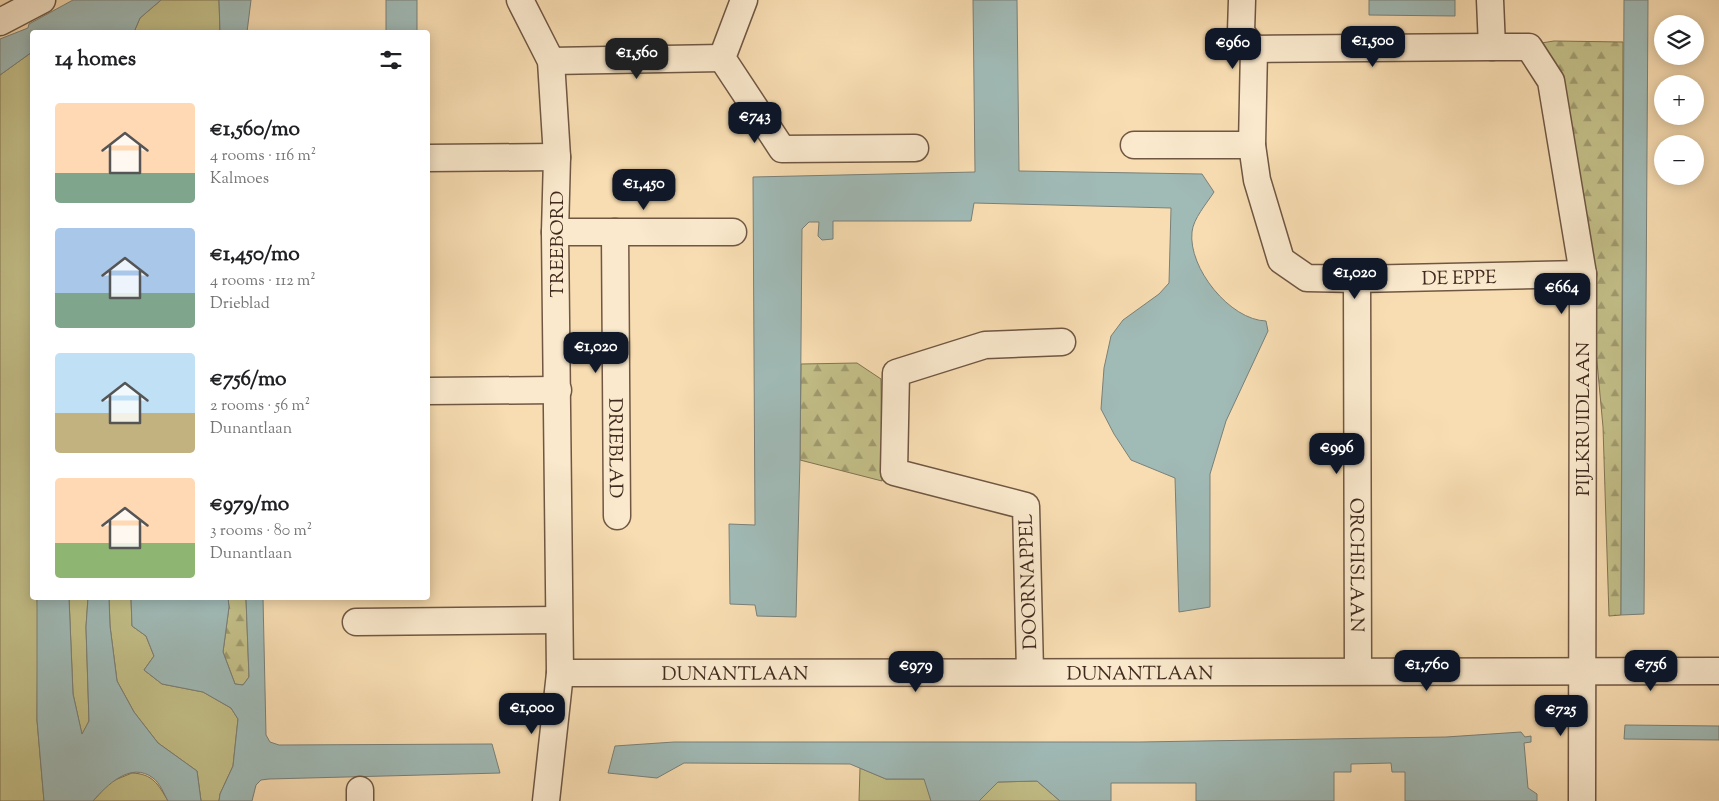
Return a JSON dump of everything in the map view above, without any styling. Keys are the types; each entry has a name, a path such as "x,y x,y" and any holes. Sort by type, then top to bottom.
{"street":[{"path":"0,22 42,0"},
{"name":"TREEBORD","path":"520,0 552,62 557,157 555,232 560,673 546,801"},
{"path":"722,58 744,0"},
{"path":"1134,145 1252,145 1254,49 1241,32 1242,0"},
{"path":"1254,49 1492,46 1490,0"},
{"name":"PIJLKRUIDLAAN","path":"1492,46 1529,47 1551,81 1583,274 1582,801"},
{"path":"552,62 722,58"},
{"path":"722,58 782,149 915,148"},
{"name":"DE EPPE","path":"1252,145 1257,180 1282,260 1307,278 1357,279 1583,274"},
{"path":"430,158 557,157"},
{"path":"555,232 733,232"},
{"name":"DRIEBLAD","path":"615,232 617,516"},
{"name":"ORCHISLAAN","path":"1357,279 1358,671"},
{"name":"DOORNAPPEL","path":"1030,671 1026,506 894,472 896,373 985,345 1062,342"},
{"path":"430,391 558,390"},
{"path":"356,622 558,620"},
{"name":"DUNANTLAAN","path":"560,673 1358,671 1582,673 1719,670"}],"green space":[{"path":"161,0 219,0 220,30 135,30 140,18"},
{"path":"1554,41 1623,42 1621,615 1609,616 1603,427 1590,286 1568,127 1522,46"},
{"path":"30,53 30,600 37,600 37,720 44,801 0,801 0,75"},
{"path":"857,363 881,379 882,481 800,460 801,364"},
{"path":"69,600 88,600 86,627 89,721 82,735 73,694"},
{"path":"109,600 131,600 132,626 146,636 154,656 144,670 162,684 203,692 231,708 238,719 233,766 220,794 219,801 201,801 197,771 158,743 134,712 117,681 110,626"},
{"path":"228,600 246,600 249,677 243,685 235,684 223,652"},
{"path":"860,768 886,779 925,779 931,801 859,801"},
{"path":"132,773 145,775 154,781 168,801 93,801 110,782"},
{"path":"1037,781 1060,801 979,801 998,782"}],"water":[{"path":"73,0 161,0 140,18 135,30 30,30 30,53 0,75 0,39 28,28 29,24"},
{"path":"219,0 251,0 247,30 220,30"},
{"path":"386,0 417,0 417,30 386,30"},
{"path":"973,0 1017,0 1019,171 1202,174 1214,192 1193,227 1193,246 1197,261 1204,276 1226,302 1239,312 1252,318 1266,321 1268,331 1226,421 1210,474 1210,607 1179,612 1175,478 1131,460 1101,409 1104,368 1111,336 1123,320 1159,294 1169,283 1171,208 974,203 971,221 833,221 833,239 822,240 818,236 819,222 809,222 802,229 800,460 796,617 757,616 755,605 730,604 729,524 755,525 753,177 975,172"},
{"path":"1369,0 1455,0 1455,16 1369,15"},
{"path":"1624,0 1648,0 1644,614 1621,615"},
{"path":"37,600 69,600 73,694 82,734 89,721 86,627 88,600 109,600 110,626 117,681 134,712 158,743 197,771 201,801 168,801 153,778 145,773 136,772 120,777 112,782 93,801 44,801 37,720"},
{"path":"131,600 228,600 223,652 235,684 243,685 249,677 246,600 263,600 266,735 270,742 279,745 492,744 500,773 269,779 261,780 256,785 252,801 219,801 220,794 233,766 238,719 231,708 203,692 162,684 144,670 154,656 146,636 132,626"},
{"path":"1625,725 1719,726 1719,740 1624,739"},
{"path":"1521,732 1525,737 1531,736 1531,742 1524,743 1528,788 1537,794 1537,801 1405,801 1405,772 1392,772 1391,763 1351,764 1351,772 1334,772 1334,801 1196,801 1196,783 1111,783 1111,801 1060,801 1037,781 998,782 979,801 931,801 924,779 886,779 850,764 684,763 657,778 608,773 615,746 674,742 1140,742 1446,737"}]}
